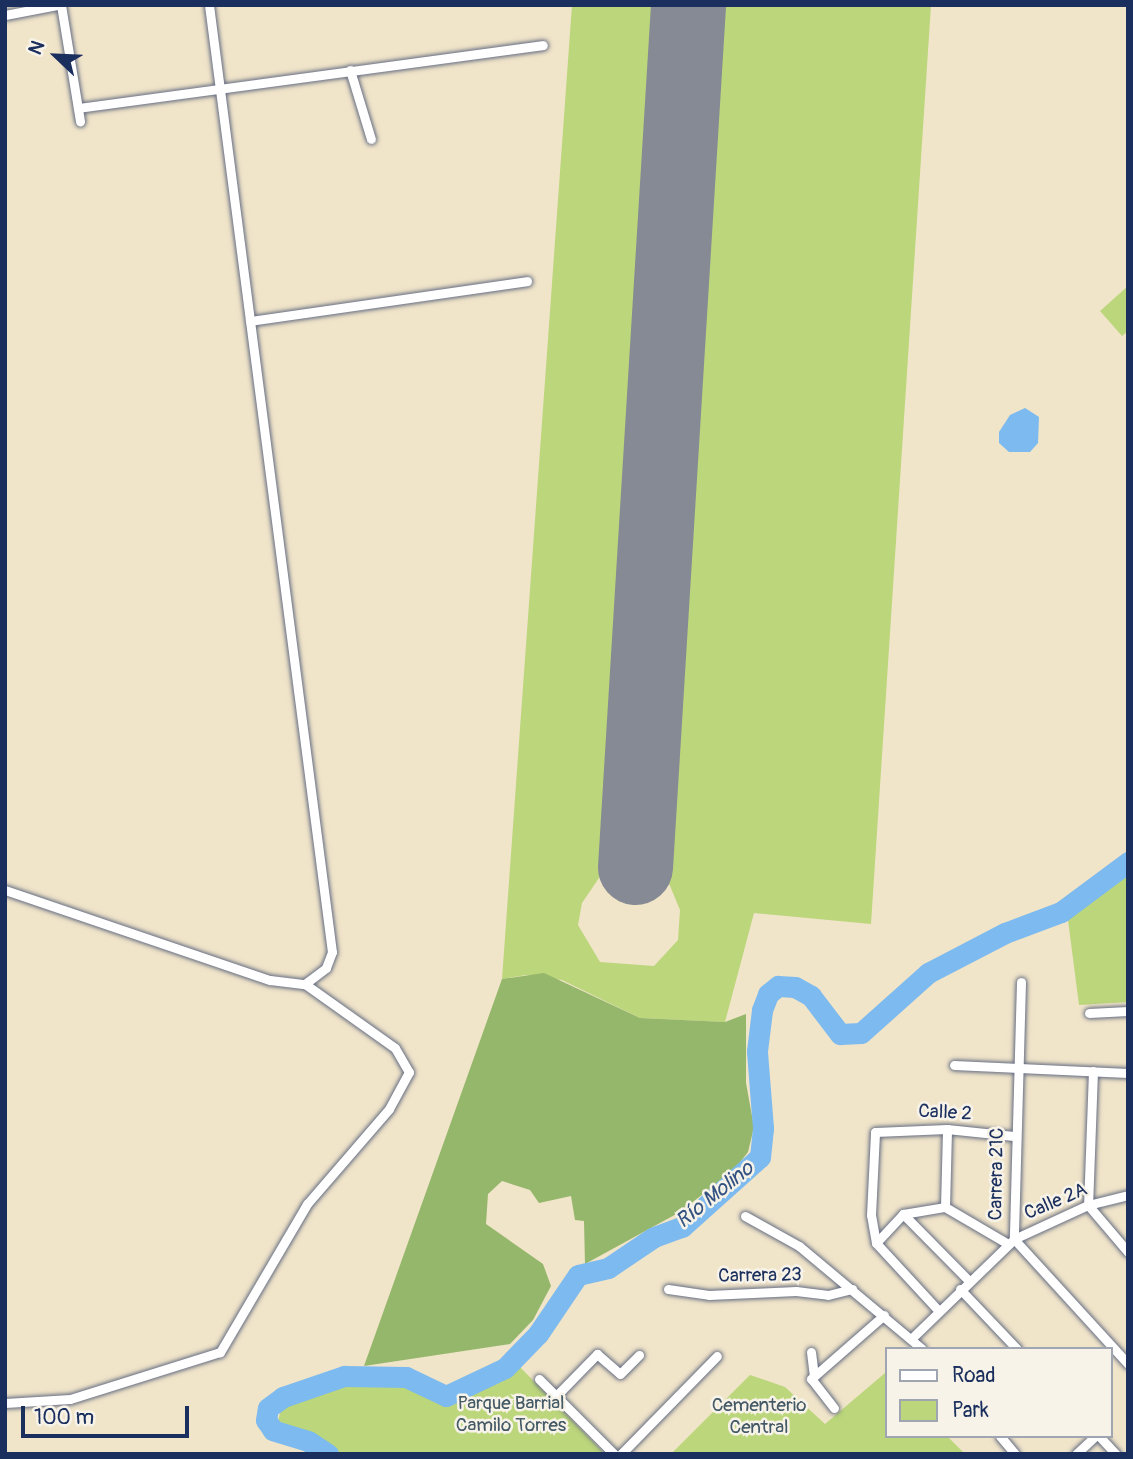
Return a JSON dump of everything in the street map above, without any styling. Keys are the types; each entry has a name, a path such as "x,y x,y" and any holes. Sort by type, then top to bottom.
{"street":[{"path":"5,15 59,5 80,121"},
{"path":"209,5 332,952 326,968 305,984"},
{"path":"78,108 543,45"},
{"path":"350,70 371,139"},
{"path":"250,321 527,281"},
{"path":"5,890 270,980 305,984 395,1048 409,1072 389,1109 307,1204 220,1352 70,1399 5,1403"},
{"name":"Carrera 21C","path":"1021,982 1020,1068 1014,1136 1011,1242 1109,1347"},
{"path":"1089,1013 1128,1011"},
{"path":"954,1065 1128,1073"},
{"path":"1093,1071 1088,1205 1128,1252"},
{"path":"945,1207 947,1129"},
{"name":"Calle 2","path":"876,1243 872,1215 875,1132 947,1129 1014,1136"},
{"name":"Calle 2A","path":"912,1338 937,1310 1011,1242 1088,1205 1128,1195"},
{"path":"937,1310 876,1243 903,1213 945,1207 1011,1242"},
{"path":"903,1213 969,1281"},
{"name":"Carrera 23","path":"745,1216 799,1246 920,1347"},
{"name":"Carrera 23","path":"668,1289 709,1295 796,1291 828,1295 852,1289"},
{"path":"960,1289 1015,1347"},
{"path":"814,1375 884,1315"},
{"name":"Carrera 21C","path":"1112,1350 1128,1364"},
{"path":"811,1352 814,1375 811,1384 834,1408"},
{"path":"556,1396 597,1354 620,1374 639,1355"},
{"path":"621,1454 717,1356"},
{"path":"539,1379 614,1454"},
{"path":"1002,1438 1015,1454"},
{"path":"1076,1454 1095,1438"},
{"path":"1099,1438 1116,1454"}],"green space":[{"path":"572,5 657,5 601,875 582,903 578,925 600,962 654,966 678,940 680,910 668,881 723,5 931,5 871,924 754,913 725,1022 640,1018 562,980 526,975 502,979"},
{"path":"1128,286 1128,331 1122,336 1100,311"},
{"path":"1128,872 1128,1002 1079,1005 1068,920"},
{"path":"544,973 640,1018 725,1022 746,1014 746,1083 754,1127 748,1152 735,1169 680,1212 585,1264 584,1221 575,1220 571,1196 539,1203 530,1190 502,1181 488,1194 486,1224 543,1264 551,1286 533,1320 510,1344 364,1366 502,979"},
{"name":"Parque Barrial Camilo Torres","path":"517,1364 605,1454 339,1454 326,1442 278,1421 281,1409 299,1398 355,1383 398,1383 443,1402"},
{"name":"Cementerio Central","path":"884,1374 884,1438 949,1438 965,1454 671,1454 750,1375 785,1387 825,1424"}],"water":[{"path":"1025,408 1039,417 1038,443 1030,452 1009,452 999,443 999,432 1010,415"}],"waterway":[{"name":"Río Molino","path":"328,1454 308,1441 273,1430 266,1420 268,1408 283,1397 344,1376 406,1377 446,1396 505,1368 538,1334 578,1275 608,1268 654,1237 682,1227 760,1157 763,1128 757,1051 762,1010 768,994 778,986 795,987 811,996 840,1034 861,1033 928,973 1005,933 1061,912 1128,862"}],"runway":[{"path":"635,867 688,5"}]}
